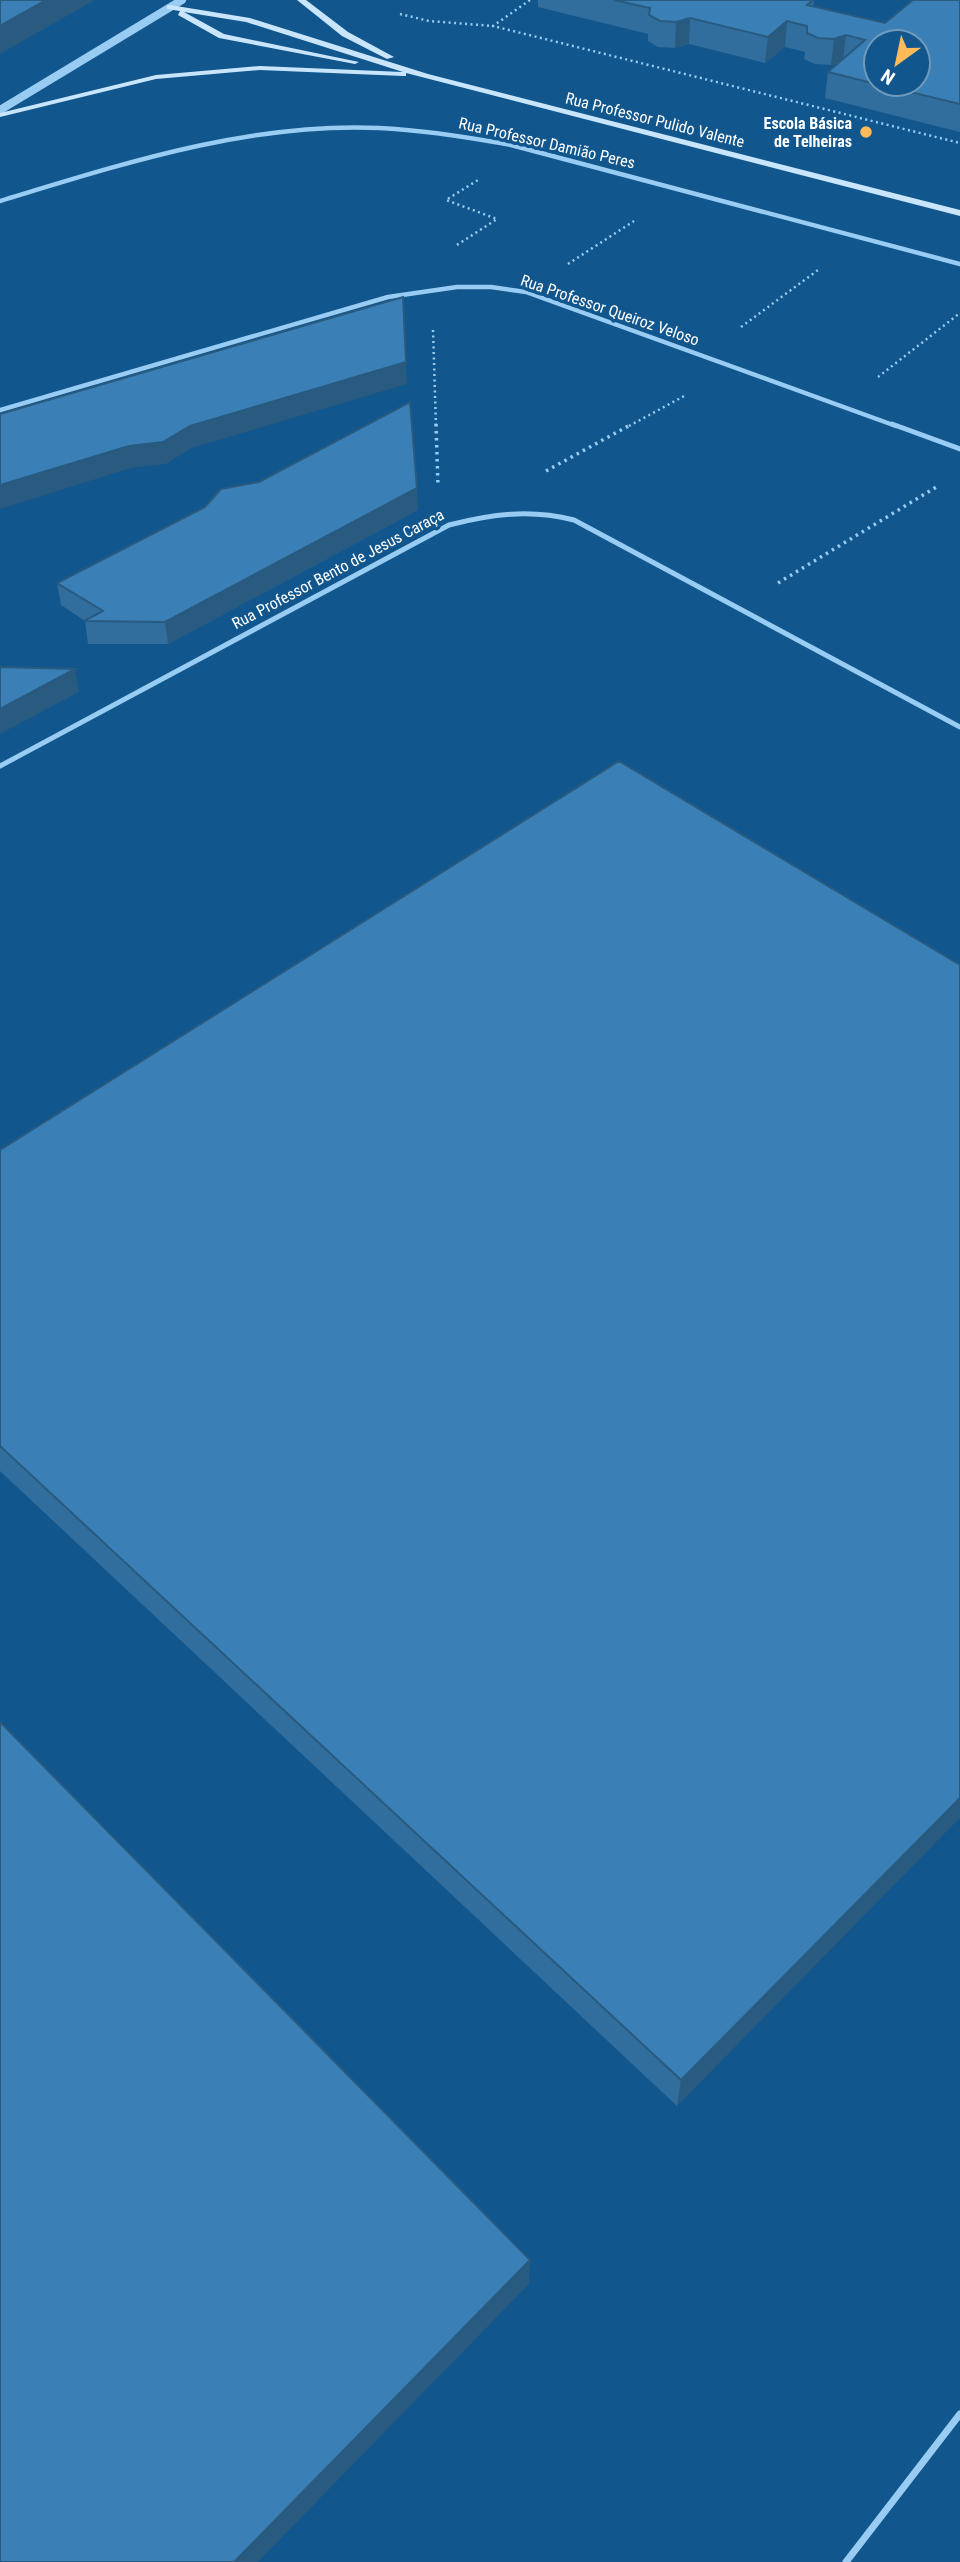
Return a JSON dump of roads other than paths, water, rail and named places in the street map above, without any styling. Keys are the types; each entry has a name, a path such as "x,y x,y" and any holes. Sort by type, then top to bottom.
{"main road":[{"path":"301,0 345,34 425,76"},
{"name":"Rua Professor Pulido Valente","path":"170,7 222,36 425,76"},
{"name":"Rua Professor Pulido Valente","path":"170,7 247,20 425,76 960,213"},
{"path":"0,113 156,77 260,68 425,76"}],"street":[{"path":"0,113 182,0"},
{"name":"Rua Professor Damião Peres","path":"0,201 196,144 259,134 353,126 426,130 487,139 960,264"},
{"name":"Rua Professor Queiroz Veloso","path":"0,410 415,291 477,284 526,292 960,449"},
{"name":"Rua Professor Bento de Jesus Caraça","path":"0,766 449,525 490,515 542,510 574,520 629,548 960,727"}],"lane":[{"path":"846,2562 960,2414"}],"place":[{"name":"Escola Básica de Telheiras","path":"866,132"}]}
